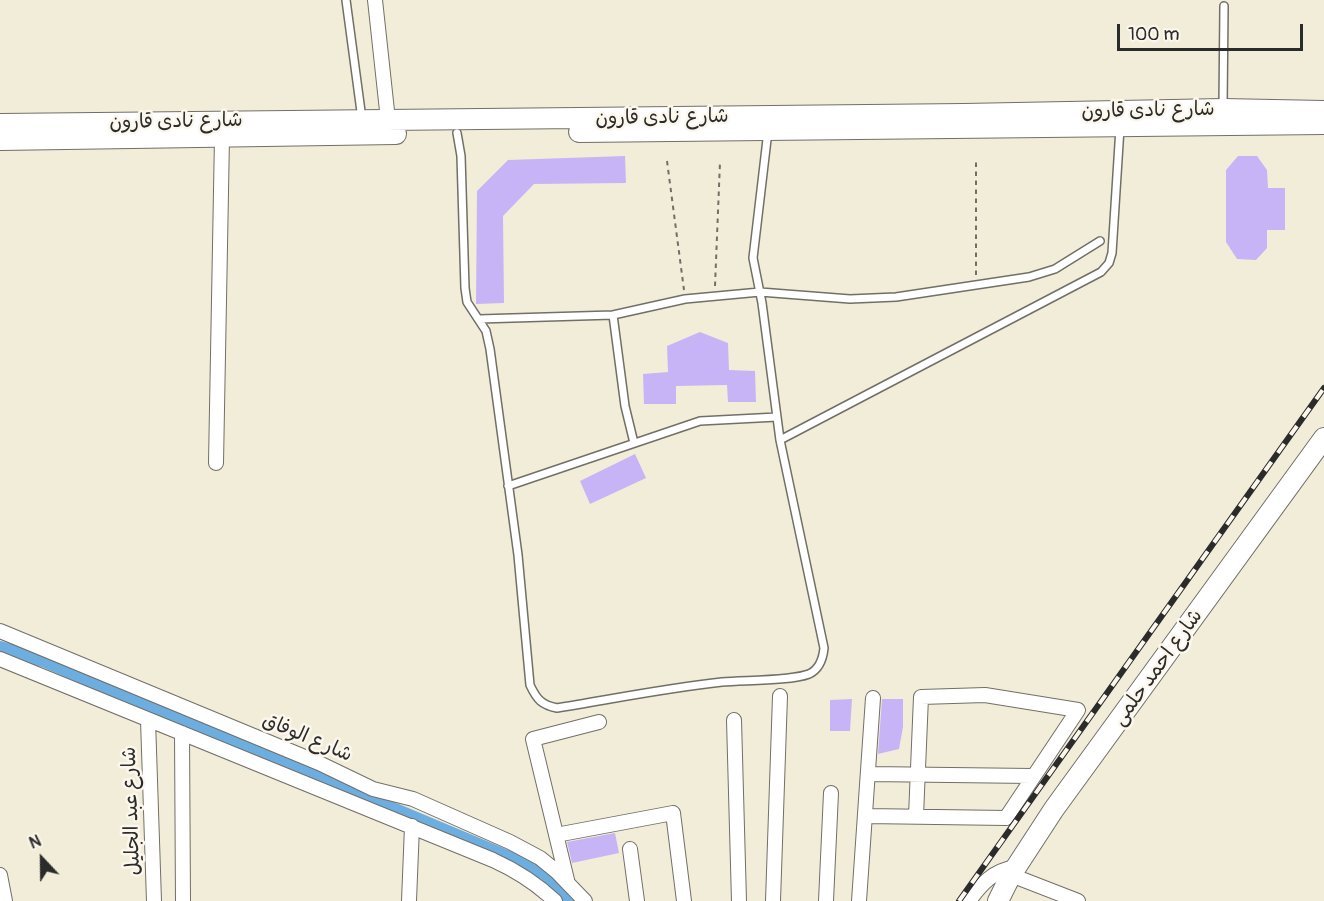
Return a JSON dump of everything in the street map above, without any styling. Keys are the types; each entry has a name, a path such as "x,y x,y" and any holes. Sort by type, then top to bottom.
{"main road":[{"name":"شارع نادى قارون","path":"0,124 388,120 457,126 768,131 1223,109 1324,111"},
{"name":"شارع نادى قارون","path":"0,140 222,137 457,126 964,121 1120,127 1324,124"},
{"name":"شارع احمد حلمى","path":"998,901 1014,871 1054,809 1324,438"}],"street":[{"path":"375,0 388,120"},
{"path":"216,463 222,137"},
{"name":"شارع الوفاق","path":"0,631 319,763 374,789 413,799 510,842 540,858 585,901"},
{"path":"0,659 520,872 555,901"},
{"path":"866,816 1006,818 1078,710 985,695 921,697 916,816"},
{"path":"773,901 780,696"},
{"path":"859,901 873,698"},
{"name":"شارع عبد الجليل","path":"148,720 154,901"},
{"path":"735,720 739,901"},
{"path":"567,882 533,739 599,722"},
{"path":"182,733 183,901"},
{"path":"869,774 1032,776"},
{"path":"826,901 831,793"},
{"path":"556,836 673,813 684,901"},
{"path":"409,901 412,826"},
{"path":"630,849 637,901"},
{"path":"969,901 980,885 990,876 1003,870 1014,871 1078,901"},
{"path":"0,875 5,901"}],"lane":[{"path":"346,0 362,121"},
{"path":"1223,109 1224,6"},
{"path":"457,126 461,156 465,288 467,302 486,331 490,349 522,595 530,685 535,697 544,706 557,708 721,682 810,674 819,666 823,658 824,648 780,440 760,292 753,258 768,131"},
{"path":"780,440 1101,272 1109,263 1112,254 1120,127"},
{"path":"479,319 613,315 715,294 760,292 850,298 896,297 1029,277 1055,268 1100,241"},
{"path":"613,315 625,406 634,443"},
{"path":"508,486 700,422 777,417"}],"path":[{"path":"667,161 685,299"},
{"path":"976,161 976,285"},
{"path":"715,294 720,162"}],"building":[{"path":"625,156 626,183 534,184 503,216 504,303 476,304 477,191 508,160"},
{"path":"1238,156 1257,156 1267,170 1268,188 1285,188 1285,230 1267,230 1267,248 1256,260 1237,259 1226,242 1226,170"},
{"path":"700,332 728,343 729,370 755,371 756,402 728,402 727,385 676,386 676,404 644,404 643,374 668,372 667,346"},
{"path":"635,454 646,478 590,504 580,481"},
{"path":"852,699 850,731 830,731 830,700"},
{"path":"882,699 903,699 903,727 899,749 878,754"},
{"path":"615,833 619,853 572,863 567,842"}],"waterway":[{"path":"0,648 46,661 545,873 571,901"}],"railway":[{"path":"959,901 1324,388"}]}
